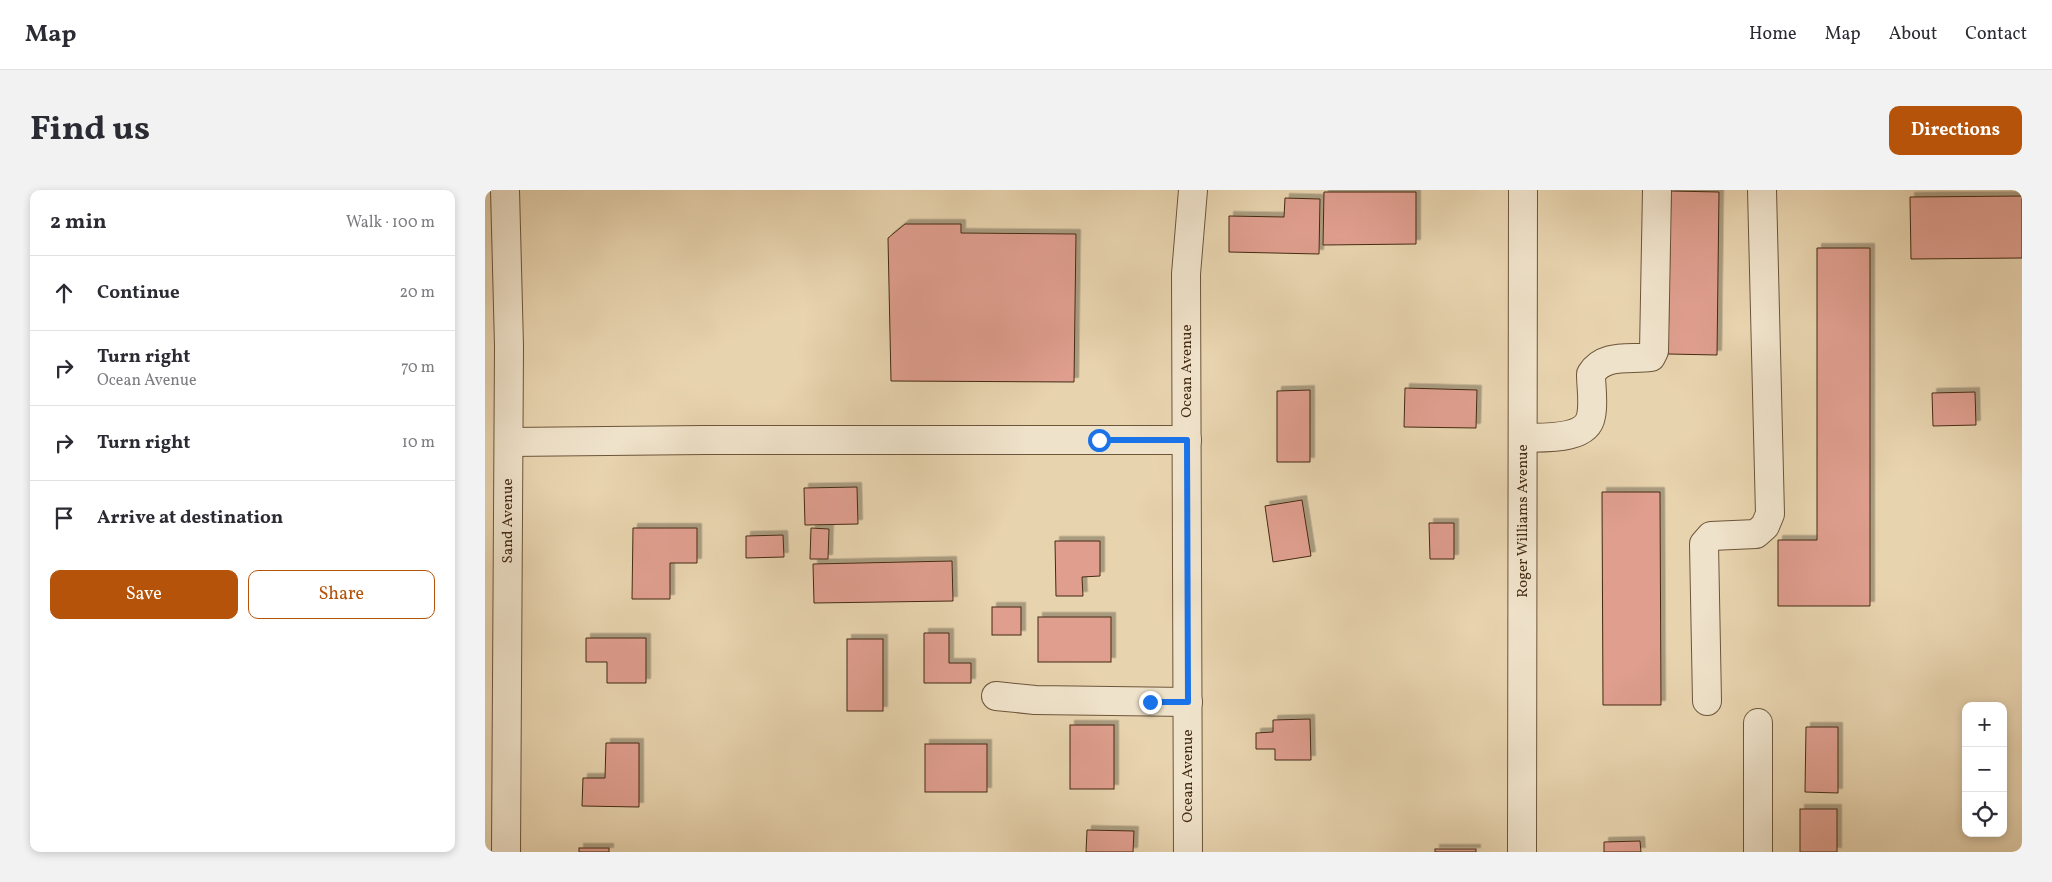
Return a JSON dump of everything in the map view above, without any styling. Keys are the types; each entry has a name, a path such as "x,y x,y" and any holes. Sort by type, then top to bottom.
{"street":[{"name":"Sand Avenue","path":"505,190 509,346 506,852"},
{"name":"Ocean Avenue","path":"1188,852 1187,274 1193,190"},
{"name":"Roger Williams Avenue","path":"1522,852 1523,190"},
{"path":"1523,438 1576,434 1585,428 1591,419 1591,374 1595,368 1600,363 1611,359 1651,357 1654,351 1657,190"},
{"path":"1707,700 1704,544 1711,536 1756,534 1765,526 1770,514 1762,190"},
{"path":"509,442 1187,440"},
{"path":"996,696 1035,700 1188,702"},
{"path":"1758,722 1758,852"}],"building":[{"path":"1671,191 1719,192 1717,355 1668,354"},
{"path":"1324,192 1416,192 1416,244 1323,245"},
{"path":"2022,196 2022,258 1911,259 1910,197"},
{"path":"1285,198 1320,199 1319,254 1229,252 1229,216 1284,217"},
{"path":"905,224 961,224 961,233 1076,234 1074,382 891,381 888,238"},
{"path":"1817,248 1870,248 1870,606 1778,606 1778,540 1817,540"},
{"path":"1405,388 1477,390 1476,428 1404,427"},
{"path":"1310,390 1310,462 1277,462 1277,391"},
{"path":"1975,392 1976,425 1933,426 1932,393"},
{"path":"857,487 858,524 805,525 804,488"},
{"path":"1602,492 1660,492 1661,705 1603,705"},
{"path":"1302,500 1311,556 1273,562 1265,506"},
{"path":"1429,523 1454,523 1454,559 1430,559"},
{"path":"633,528 697,528 697,563 670,563 670,599 632,599"},
{"path":"811,528 829,529 828,559 810,559"},
{"path":"783,535 784,557 746,558 746,536"},
{"path":"1055,541 1100,541 1100,576 1082,577 1083,596 1056,596"},
{"path":"952,561 953,601 814,603 813,564"},
{"path":"992,607 1021,607 1021,635 992,635"},
{"path":"1038,617 1111,617 1111,662 1038,662"},
{"path":"924,633 949,633 949,663 971,663 971,683 924,683"},
{"path":"586,638 646,638 646,683 607,683 607,662 586,662"},
{"path":"847,639 883,639 883,711 847,711"},
{"path":"1310,719 1311,760 1275,760 1275,749 1256,749 1256,733 1273,732 1273,720"},
{"path":"1070,725 1114,725 1114,789 1070,789"},
{"path":"1806,727 1838,727 1838,793 1805,792"},
{"path":"606,743 639,743 639,807 582,806 583,778 605,778"},
{"path":"925,744 987,744 987,792 925,792"},
{"path":"1800,809 1837,809 1837,852 1800,852"},
{"path":"1087,830 1134,831 1133,852 1086,852"},
{"path":"1640,841 1641,852 1604,852 1604,842"},
{"path":"579,848 609,848 609,852 579,852"},
{"path":"1435,849 1476,849 1476,852 1435,852"}],"route":[{"path":"1099,440 1187,440 1188,702 1150,702"}]}
